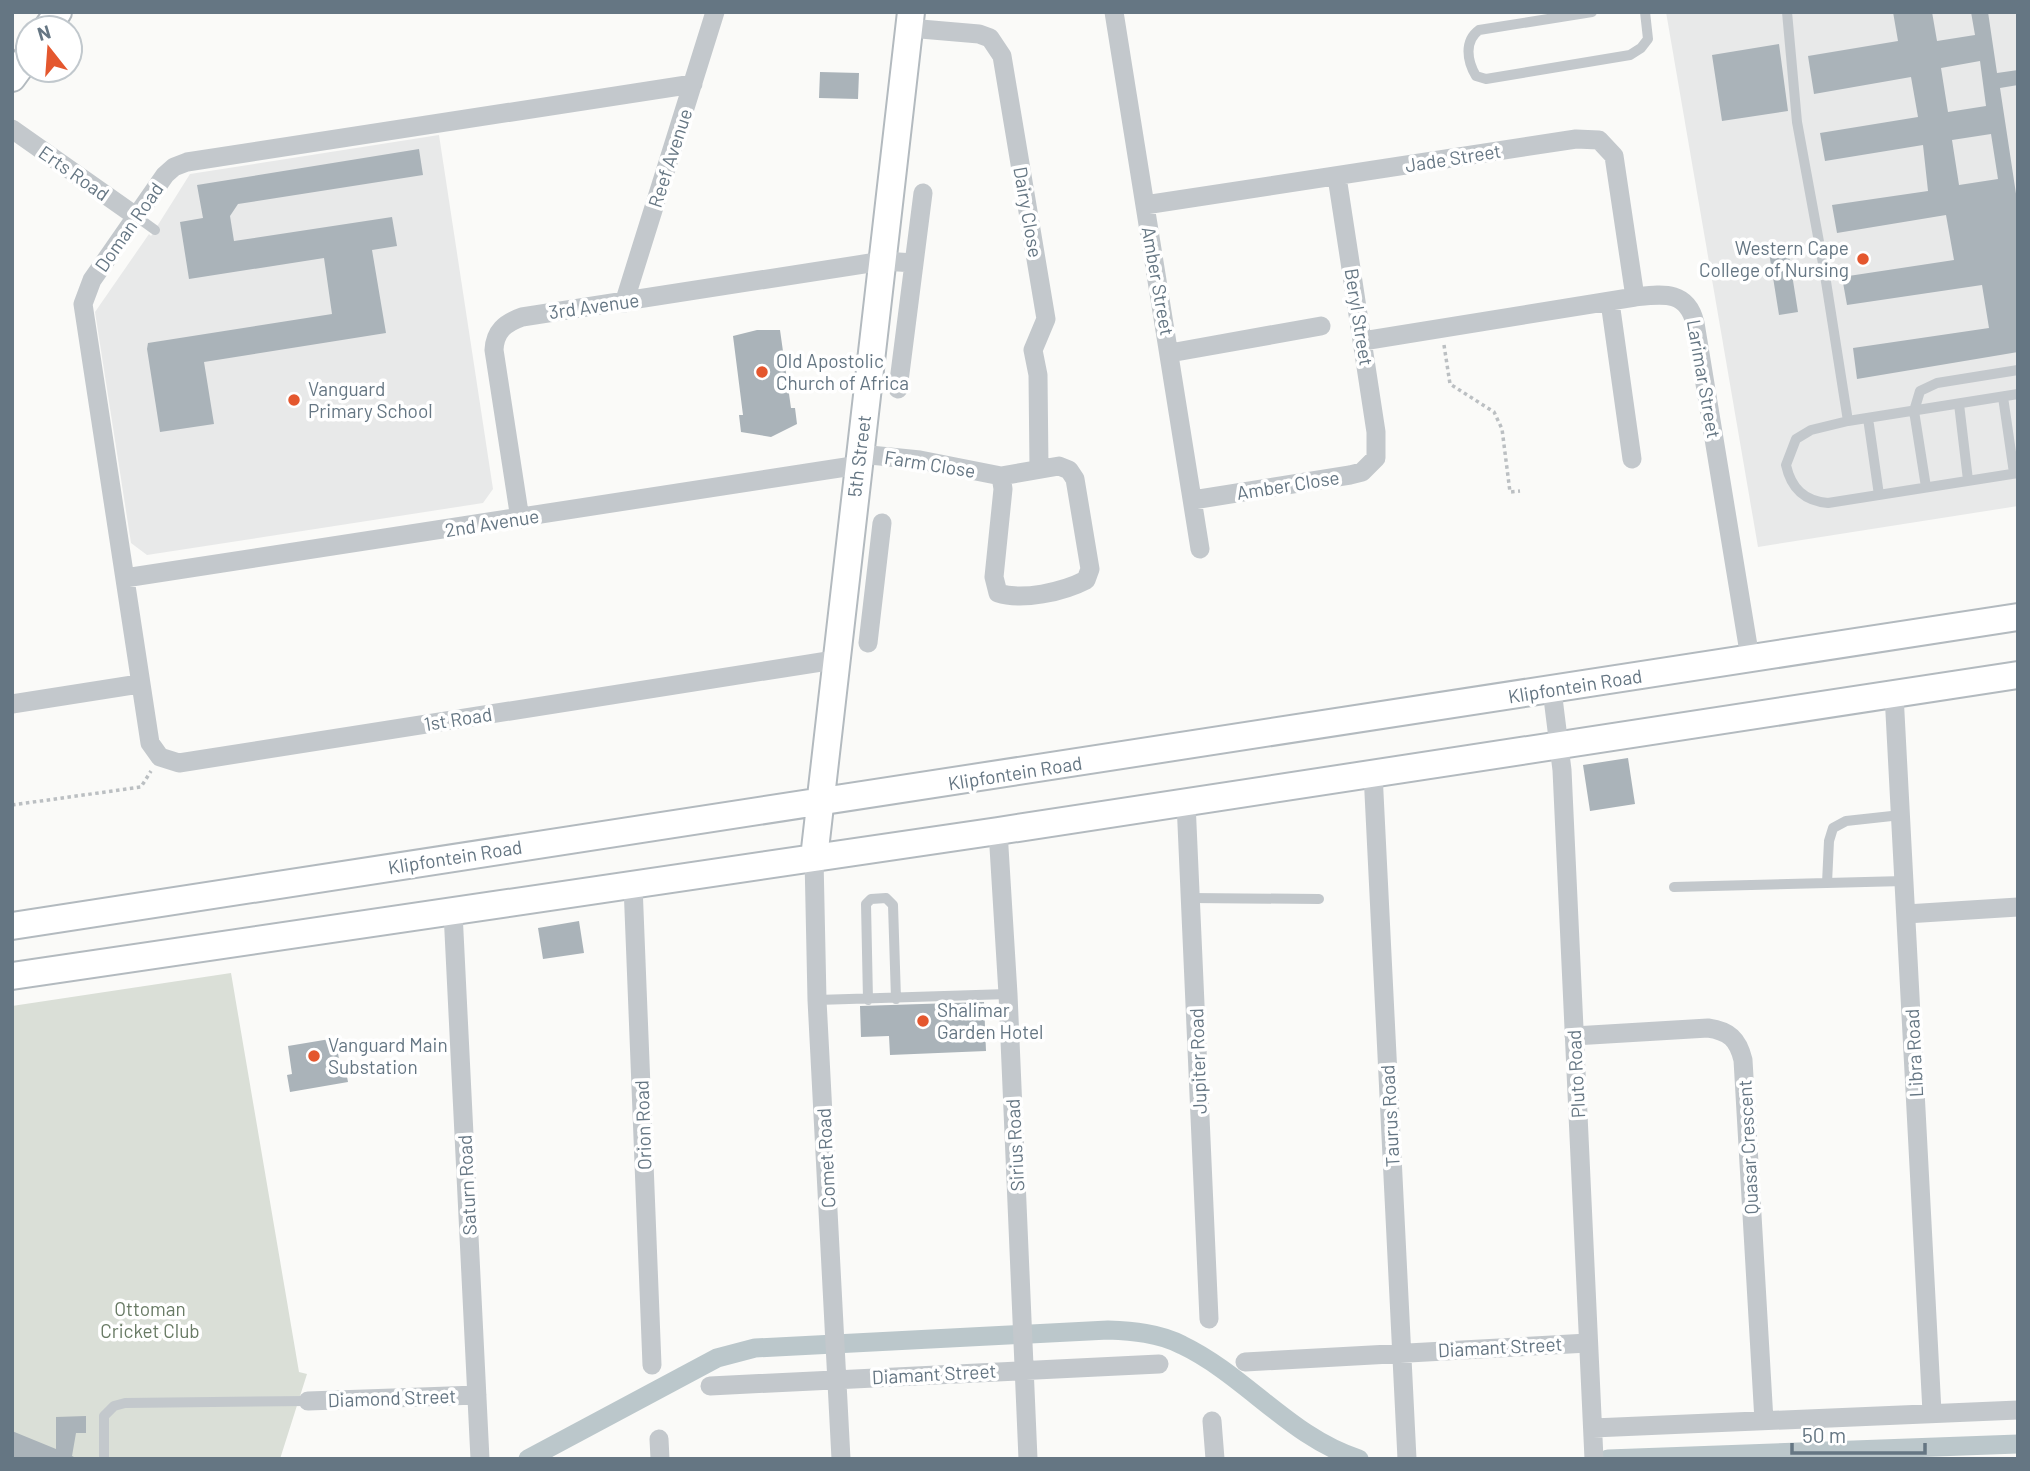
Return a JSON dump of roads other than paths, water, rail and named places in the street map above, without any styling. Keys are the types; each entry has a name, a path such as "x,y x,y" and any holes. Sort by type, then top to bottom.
{"main road":[{"name":"5th Street","path":"814,858 834,660 910,20"},
{"name":"Klipfontein Road","path":"12,926 2018,617"},
{"path":"12,976 998,831 2018,675"}],"street":[{"name":"Reef Avenue","path":"624,303 715,12"},
{"name":"Amber Street","path":"1114,12 1200,549"},
{"name":"Dairy Close","path":"910,20 990,38 1002,57 1046,319 1033,350 1038,374 1039,468"},
{"name":"Doman Road","path":"139,684 83,304 88,287 169,171 187,162 693,85"},
{"name":"Erts Road","path":"12,129 136,217"},
{"name":"Jade Street","path":"1144,205 1576,139 1599,140 1614,156 1635,297"},
{"name":"Beryl Street","path":"1337,177 1376,432 1376,458"},
{"path":"898,389 923,193"},
{"name":"3rd Avenue","path":"520,519 495,362 495,339 500,329 522,317 883,261 914,263"},
{"name":"Larimar Street","path":"1363,341 1635,297 1678,296 1688,303 1693,313 1750,658"},
{"path":"1610,302 1632,459"},
{"path":"1170,353 1321,326"},
{"name":"Amber Close","path":"1193,500 1350,475 1371,466 1376,458"},
{"name":"Farm Close","path":"859,459 920,460 1001,476 1059,466 1069,470 1075,479 1090,569 1086,580 1075,586 1012,597 998,593 994,577 1003,489 1001,476"},
{"name":"2nd Avenue","path":"125,578 520,519 859,459"},
{"path":"868,643 882,523"},
{"path":"845,568 876,573"},
{"name":"1st Road","path":"139,684 150,743 160,757 179,763 834,660"},
{"path":"12,704 139,684"},
{"name":"Pluto Road","path":"1552,690 1560,744 1594,1444"},
{"name":"Libra Road","path":"1894,694 1932,1412"},
{"name":"Taurus Road","path":"1373,773 1407,1458"},
{"name":"Jupiter Road","path":"1186,802 1209,1320"},
{"name":"Sirius Road","path":"998,831 1008,995 1028,1459"},
{"name":"Comet Road","path":"814,858 817,1000 841,1459"},
{"name":"Orion Road","path":"633,885 652,1366"},
{"path":"1906,914 2018,907"},
{"name":"Saturn Road","path":"453,912 480,1459"},
{"name":"Quasar Crescent","path":"1574,1036 1708,1028 1723,1031 1737,1042 1743,1060 1764,1421"},
{"name":"Diamant Street","path":"1245,1362 1402,1351 1588,1343"},
{"name":"Diamant Street","path":"710,1385 1159,1364"},
{"name":"Diamond Street","path":"307,1401 477,1395"},
{"path":"1594,1444 1764,1421 2018,1410"},
{"path":"1212,1421 1214,1459"}],"lane":[{"path":"1592,12 1537,16 1524,22 1479,30 1472,35 1468,46 1471,68 1476,76 1502,77 1630,54 1641,48 1648,39 1645,12"},
{"path":"1787,12 1797,122 1848,421"},
{"path":"136,217 155,230"},
{"path":"1926,487 1914,411 1920,391 1927,385 2018,370"},
{"path":"2003,397 2016,473 1819,502 1806,497 1795,488 1788,475 1787,458 1802,434 1848,421 2018,394"},
{"path":"1959,404 1968,480"},
{"path":"1868,418 1879,495"},
{"path":"1827,883 1829,841 1833,828 1846,821 1901,815"},
{"path":"1674,887 1905,881"},
{"path":"868,1000 866,904 871,899 886,898 893,905 896,999"},
{"path":"1191,898 1319,899"},
{"path":"817,1000 1008,995"},
{"path":"104,1459 104,1416 114,1406 307,1401"}],"waterway":[{"path":"528,1459 717,1358 755,1348 1108,1330 1155,1335 1182,1345 1227,1373 1312,1437 1359,1459"},
{"path":"1608,1459 2018,1444"}],"place":[{"name":"Western Cape College of Nursing","path":"1863,259"},
{"name":"Old Apostolic Church of Africa","path":"762,372"},
{"name":"Vanguard Primary School","path":"294,400"},
{"name":"Shalimar Garden Hotel","path":"923,1021"},
{"name":"Vanguard Main Substation","path":"314,1056"}],"park label":[{"name":"Ottoman Cricket Club","path":"150,1320"}]}
